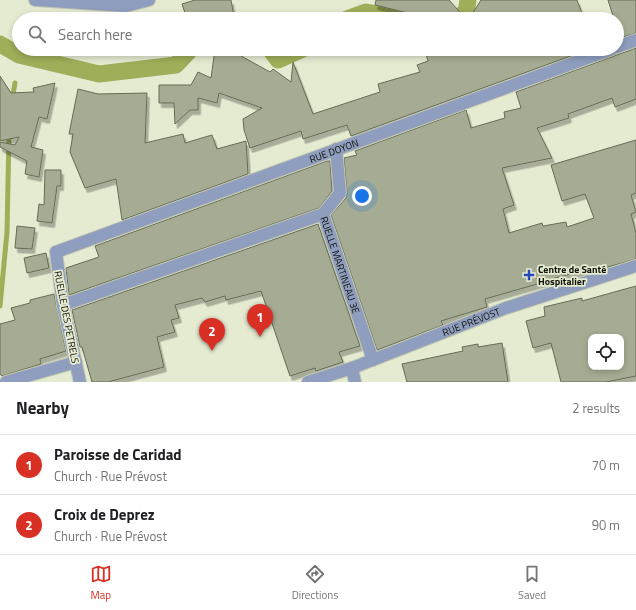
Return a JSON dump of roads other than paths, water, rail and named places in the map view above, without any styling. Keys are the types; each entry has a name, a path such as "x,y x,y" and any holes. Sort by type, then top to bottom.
{"street":[{"path":"35,0 126,6 149,0"},
{"path":"624,44 636,40"},
{"name":"RUE DOYON","path":"56,252 336,149 463,105 593,56"},
{"name":"RUELLE MARTINEAU 3E","path":"336,149 340,193 323,214 373,360"},
{"path":"63,305 323,214"},
{"name":"RUELLE DES PETRELS","path":"56,252 63,305 80,382"},
{"name":"RUE PRÉVOST","path":"308,382 352,368 506,308 636,266"},
{"path":"6,382 76,362"},
{"path":"352,368 355,382"}],"waterway":[{"path":"466,12 468,0"},
{"path":"0,44 12,51"},
{"path":"23,56 99,74 176,65 184,56"},
{"path":"275,56 278,60 287,56"},
{"path":"12,100 15,83"},
{"path":"0,306 7,232 9,134"}],"place":[{"name":"Centre de Santé Hospitalier","path":"529,275"},
{"name":"Paroisse de Caridad","path":"260,337"},
{"name":"Croix de Deprez","path":"212,351"}]}
